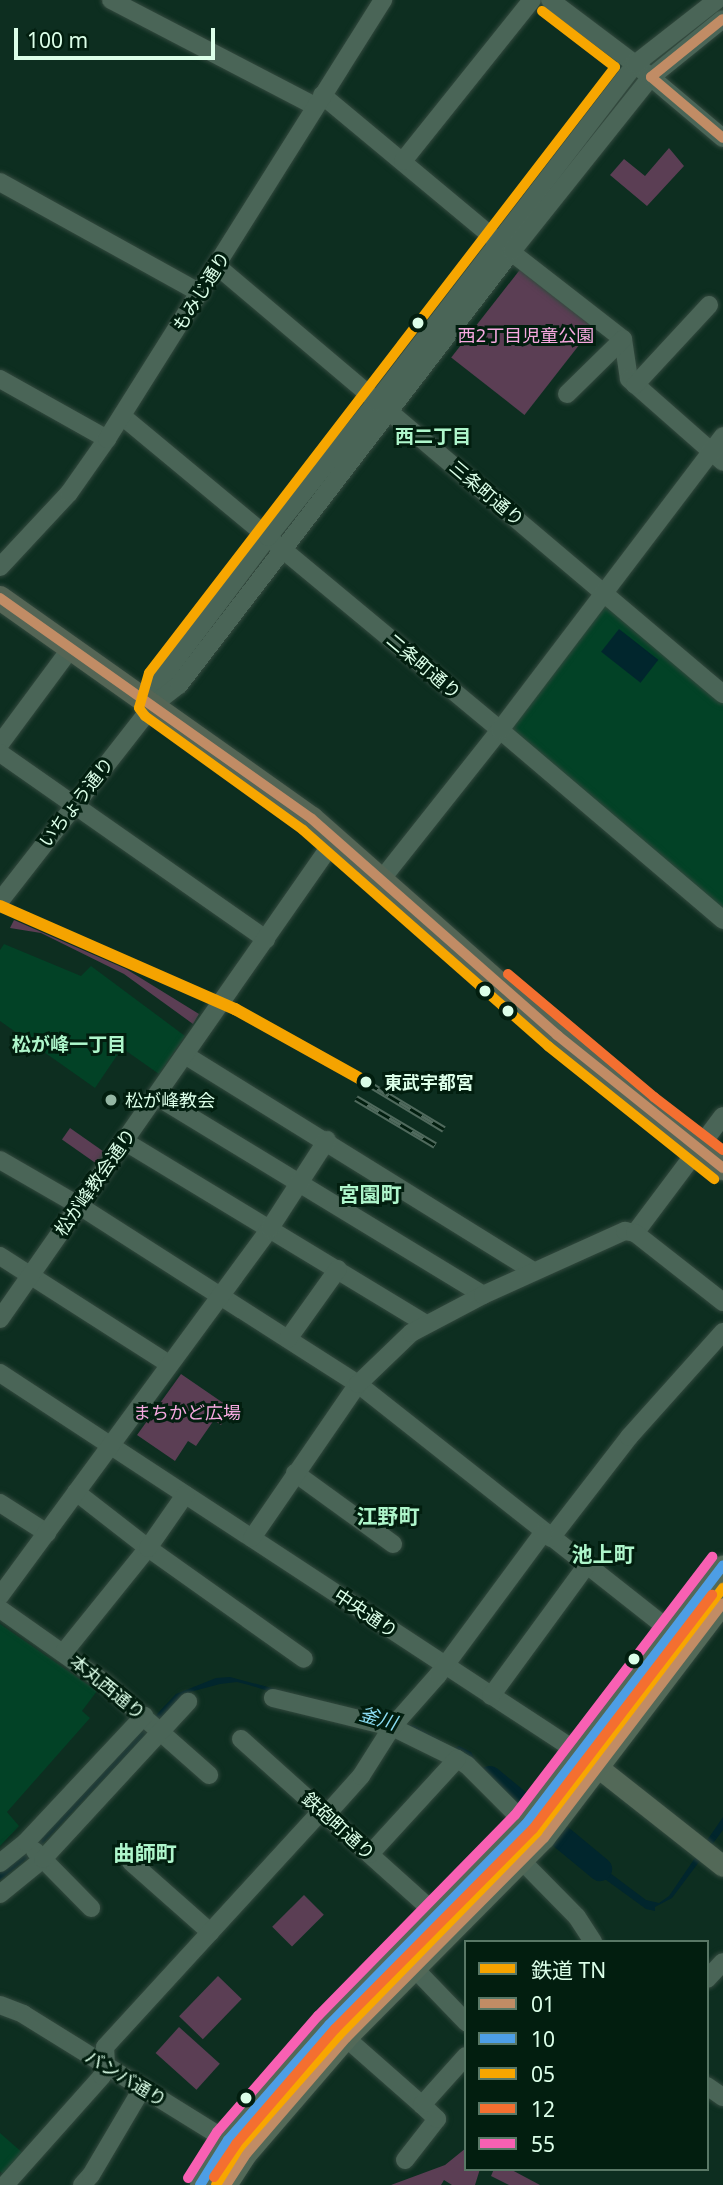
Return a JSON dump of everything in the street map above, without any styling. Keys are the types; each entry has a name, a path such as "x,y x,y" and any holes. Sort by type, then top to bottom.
{"highway":[{"path":"0,598 265,784 335,839 557,1035 723,1168"}],"main road":[{"path":"200,2185 228,2140 329,2025 526,1824 548,1798 723,1565"},
{"path":"226,2185 247,2152 346,2038 564,1816 723,1603"},
{"name":"中央通り","path":"581,1754 709,1855"}],"street":[{"path":"111,0 318,100 403,161 623,339 629,379 717,457"},
{"name":"もみじ通り","path":"0,567 69,493 107,439 383,0"},
{"path":"403,161 532,0"},
{"path":"550,0 635,64 723,138"},
{"path":"153,705 173,692 284,550 384,407 505,246 635,64 717,0"},
{"path":"505,246 651,77 723,19"},
{"path":"0,181 200,293"},
{"name":"三条町通り","path":"218,266 723,694"},
{"path":"635,385 709,305"},
{"path":"567,394 623,339"},
{"path":"0,379 107,439"},
{"path":"153,705 160,681 268,537 384,407"},
{"name":"二条町通り","path":"122,416 500,730 723,920"},
{"path":"382,880 604,593 717,457 723,436"},
{"path":"0,744 71,648"},
{"name":"いちょう通り","path":"0,901 153,705"},
{"path":"0,753 266,939"},
{"name":"松が峰教会通り","path":"0,1319 335,839"},
{"path":"185,1055 327,1140 534,1271"},
{"path":"156,1096 301,1181 483,1295"},
{"path":"635,1233 723,1116"},
{"path":"0,1596 271,1228 327,1140"},
{"path":"124,1141 426,1324"},
{"path":"0,1160 78,1205 358,1384 672,1632"},
{"path":"252,1538 358,1384 397,1344 426,1324 483,1295 620,1233 635,1233 723,1302"},
{"path":"0,1256 169,1364"},
{"path":"288,1339 338,1269"},
{"path":"5,2185 102,2076 106,2065 105,2048 316,1816 327,1814 360,1776 396,1722 548,1535 629,1437 723,1332"},
{"name":"中央通り","path":"0,1373 581,1754"},
{"path":"295,1473 393,1544"},
{"path":"76,1492 148,1548 304,1659"},
{"path":"64,1652 148,1548 185,1495"},
{"path":"0,1503 47,1533"},
{"path":"491,1696 587,1565"},
{"name":"本丸西通り","path":"0,1609 64,1652 161,1730 209,1775"},
{"path":"273,1698 396,1722 467,1765 526,1824"},
{"path":"0,1863 34,1850 188,1702"},
{"path":"0,1894 144,1716"},
{"name":"鉄砲町通り","path":"241,1739 437,1915"},
{"path":"370,1854 457,1759"},
{"path":"34,1850 91,1908"},
{"path":"522,1861 577,1917 592,1940"},
{"path":"131,1862 210,1932"},
{"path":"709,1977 723,1962"},
{"path":"415,1969 464,2020"},
{"name":"バンバ通り","path":"1,2007 23,2014 247,2152"},
{"path":"346,2038 437,2119 405,2160"},
{"path":"422,2105 464,2058"},
{"path":"82,2185 91,2175 143,2087"}],"shaded area":[{"path":"605,603 723,702 723,912 510,732 509,725"},
{"path":"4,944 81,976 91,966 185,1036 159,1074 122,1048 95,1088 0,1021 0,950"},
{"path":"0,1624 97,1691 82,1711 90,1718 7,1812 19,1826 0,1846"},
{"path":"0,2133 25,2155 6,2177 0,2171"}],"green space":[{"path":"669,148 684,166 647,206 610,175 624,159 645,176"},
{"name":"西2丁目児童公園","path":"522,267 595,324 524,415 451,358"},
{"path":"14,920 126,969 199,1014 193,1024 124,974 41,933 10,928"},
{"path":"70,1128 106,1153 98,1165 62,1139"},
{"name":"まちかど広場","path":"181,1374 232,1409 221,1425 214,1420 196,1446 188,1441 175,1461 137,1435"},
{"path":"304,1895 324,1915 292,1947 272,1927"},
{"path":"218,1976 242,1999 203,2039 179,2016"},
{"path":"179,2027 220,2064 196,2090 156,2053"},
{"path":"464,2150 464,2171 479,2171 475,2185 452,2185 444,2180 441,2185 391,2185 445,2165"},
{"path":"493,2171 514,2171 540,2185 509,2185 491,2176"}],"water":[{"path":"619,629 658,660 641,683 601,652"},
{"path":"230,1677 415,1726 454,1748 459,1746 471,1752 480,1768 513,1792 508,1796 472,1765 464,1752 249,1685 237,1682 220,1684 190,1692 177,1701 32,1855 0,1880 0,1872 28,1851 176,1694 216,1678"},
{"path":"723,1817 723,1830 672,1898 655,1907 655,1911 646,1909 569,1853 573,1852 574,1846 646,1900 659,1903 669,1896"}],"waterway":[{"name":"釜川","path":"490,1778 600,1869"}],"railway":[{"path":"366,1082 444,1129"},
{"path":"356,1098 435,1145"}],"rail line":[{"name":"TN","path":"0,906 235,1009 366,1082"}],"transit line":[{"name":"05","path":"542,11 615,67 149,673 139,708 145,716 303,830 548,1046 714,1179"},
{"name":"01","path":"651,77 723,19"},
{"name":"01","path":"651,77 723,138"},
{"name":"01","path":"0,598 312,819 557,1035 723,1168"},
{"name":"12","path":"508,974 654,1097 723,1150"},
{"name":"55","path":"188,2178 217,2132 318,2016 515,1815 712,1557"},
{"name":"10","path":"200,2185 228,2140 329,2025 526,1824 723,1565"},
{"name":"05","path":"216,2185 239,2148 339,2035 537,1832 723,1588"},
{"name":"12","path":"214,2177 236,2144 335,2029 533,1829 712,1595"},
{"name":"01","path":"226,2185 247,2153 346,2038 544,1838 723,1603"}],"place":[{"name":"東武宇都宮","path":"366,1082"},
{"name":"松が峰教会","path":"111,1100"}],"district":[{"name":"西二丁目","path":"433,437"},
{"name":"松が峰一丁目","path":"69,1045"},
{"name":"宮園町","path":"370,1194"},
{"name":"江野町","path":"388,1516"},
{"name":"池上町","path":"603,1554"},
{"name":"曲師町","path":"145,1853"}]}
